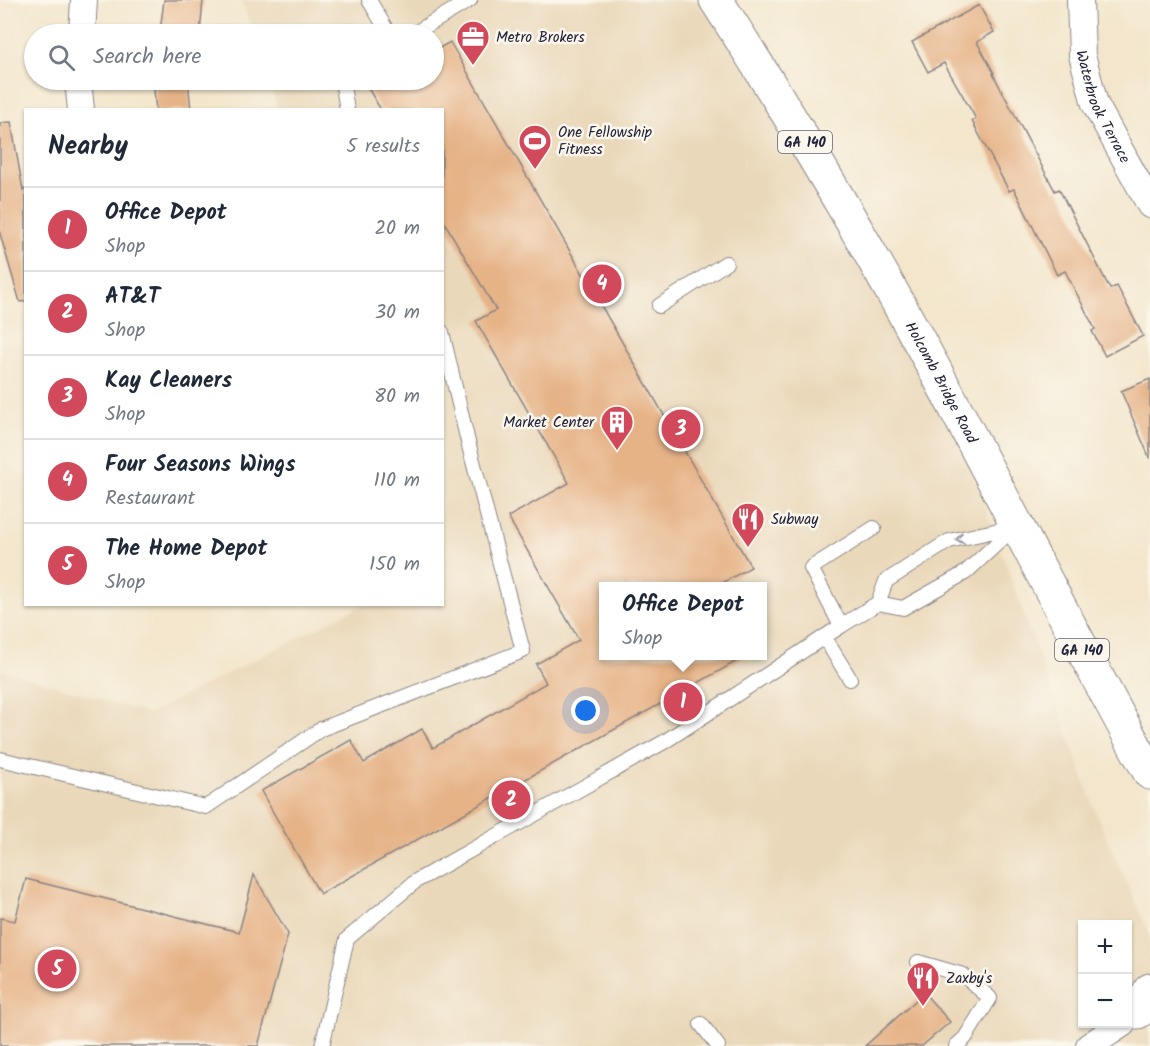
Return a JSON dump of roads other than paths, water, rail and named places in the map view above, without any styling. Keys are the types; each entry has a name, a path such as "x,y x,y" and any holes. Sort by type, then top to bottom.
{"main road":[{"name":"Holcomb Bridge Road","path":"716,0 861,237 1150,773"}],"street":[{"path":"82,24 84,0"},
{"name":"Waterbrook Terrace","path":"1080,0 1082,55 1095,104 1150,205"},
{"path":"79,90 81,108"},
{"path":"1089,1046 1138,1010"}],"lane":[{"path":"369,0 383,24"},
{"path":"430,24 470,0"},
{"path":"344,90 348,108"},
{"path":"659,306 726,262"},
{"path":"0,759 206,807 321,729 523,651 444,340"},
{"path":"322,1046 347,939 416,881 664,742 878,603 886,581 949,541 1017,526"},
{"path":"878,603 903,608 966,573 1017,526"},
{"path":"841,626 811,568 874,528"},
{"path":"824,637 850,679"},
{"path":"918,962 963,975 990,998 965,1038 956,1046"},
{"path":"701,1024 718,1046"}],"place":[{"name":"Metro Brokers","path":"473,66"},
{"name":"One Fellowship Fitness","path":"535,170"},
{"name":"Four Seasons Wings","path":"602,284"},
{"name":"Kay Cleaners","path":"681,429"},
{"name":"Market Center","path":"617,451"},
{"name":"Subway","path":"748,548"},
{"name":"Office Depot","path":"683,702"},
{"name":"AT&T","path":"511,800"},
{"name":"The Home Depot","path":"57,969"},
{"name":"Zaxby's","path":"923,1007"}]}
